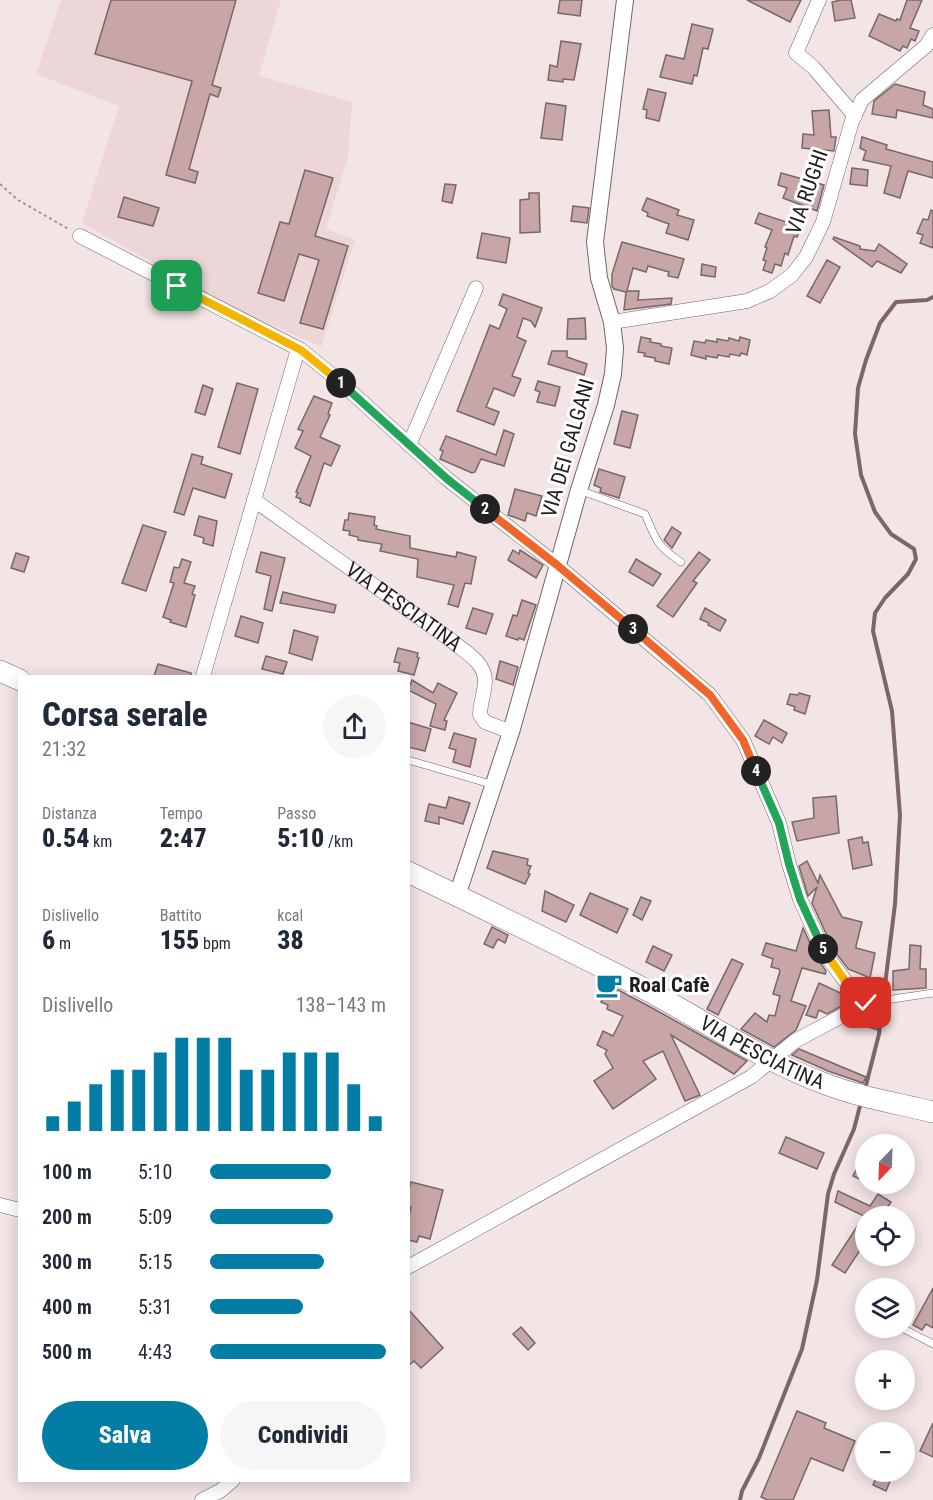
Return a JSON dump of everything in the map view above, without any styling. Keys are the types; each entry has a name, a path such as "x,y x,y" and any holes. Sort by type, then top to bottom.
{"main road":[{"path":"0,671 18,679"},
{"name":"VIA PESCIATINA","path":"410,873 550,940 667,1001 772,1060 822,1083 933,1112"}],"street":[{"name":"VIA DEI GALGANI","path":"457,896 511,732 613,374 615,348 612,322 599,278 595,242 626,0"},
{"path":"819,0 796,53 813,66 855,116"},
{"name":"VIA RUGHI","path":"612,322 747,301 770,291 792,275 806,257 823,222 862,100 926,46 933,35"},
{"path":"80,236 298,349 337,379 446,478 557,565 710,695 743,740 779,823 800,899 825,954 846,982 871,1002 795,1041 751,1077 410,1266"},
{"path":"409,446 476,288"},
{"path":"203,675 298,349"},
{"name":"VIA PESCIATINA","path":"254,500 452,641 478,663 483,671 485,682 480,715 485,722 511,732"},
{"path":"0,1205 18,1209"},
{"path":"202,1500 220,1491 231,1482"}],"lane":[{"path":"579,490 645,514 657,543 664,551 681,562"},
{"path":"410,761 494,785"},
{"path":"871,1002 933,993"},
{"path":"915,1335 933,1344"}],"path":[{"path":"0,184 18,200 80,236"}],"shaded area":[{"path":"61,0 281,0 259,76 352,102 348,156 326,229 355,240 321,347 231,307 82,223 119,106 36,74"}],"building":[{"path":"111,0 236,0 212,85 221,88 218,97 210,94 189,169 198,172 195,183 166,175 192,81 95,54"},
{"path":"560,0 582,0 580,16 558,13"},
{"path":"747,0 801,0 790,22"},
{"path":"851,0 855,18 835,21 832,2"},
{"path":"907,0 922,0 910,28 919,31 915,41 911,39 907,48 903,46 900,51 869,36 879,14 896,21 900,20"},
{"path":"692,24 713,29 708,49 703,48 697,76 694,75 692,84 660,77 666,55 684,59"},
{"path":"561,41 581,44 574,80 563,79 563,82 548,80 550,65 557,67"},
{"path":"895,84 925,92 923,105 933,109 933,118 897,110 896,118 872,114 874,101"},
{"path":"648,89 666,93 659,121 646,118 647,110 643,109"},
{"path":"546,103 566,106 562,140 541,138"},
{"path":"829,110 831,137 836,137 834,151 802,148 803,134 814,135 812,111"},
{"path":"862,137 887,145 886,149 933,162 933,178 908,171 900,198 884,193 891,166 863,160 866,151 860,148"},
{"path":"852,168 868,170 867,186 850,184"},
{"path":"305,170 333,178 315,236 348,246 323,329 300,323 319,260 299,254 284,301 258,293 280,222 289,224"},
{"path":"781,173 824,185 817,211 783,198 787,188 778,185"},
{"path":"445,184 456,185 452,203 442,201"},
{"path":"529,193 539,193 540,232 520,233 520,200 529,199"},
{"path":"124,197 159,208 153,226 118,217"},
{"path":"647,198 679,210 677,215 694,220 688,240 666,233 669,224 647,216 648,213 642,210"},
{"path":"573,206 589,208 587,223 571,221"},
{"path":"931,210 933,211 933,248 920,243 923,235 917,233 923,219 928,220"},
{"path":"759,213 801,227 797,237 794,236 788,255 785,253 781,266 775,264 772,273 763,270 766,261 763,260 767,248 765,247 772,230 755,223"},
{"path":"482,233 510,238 506,263 477,258"},
{"path":"834,237 860,246 860,249 875,251 879,244 907,264 901,273 877,261 872,267 833,239"},
{"path":"622,242 684,259 678,278 668,276 669,272 648,266 646,272 633,268 627,291 639,291 638,300 672,298 671,304 624,310 626,292 614,289 612,286 612,274"},
{"path":"827,260 840,267 820,303 807,296"},
{"path":"702,264 716,267 715,277 701,275"},
{"path":"503,294 542,308 535,327 531,321 523,318 517,337 526,341 512,376 521,379 514,396 494,388 486,407 499,412 494,425 457,411 490,325 499,329 507,309 499,305"},
{"path":"585,318 586,339 567,339 568,319"},
{"path":"641,337 672,348 669,364 655,361 655,358 638,352"},
{"path":"740,337 750,340 747,355 730,354 729,357 718,355 717,358 706,356 706,359 691,355 694,341 717,342 717,339 728,341 729,338 739,341"},
{"path":"552,351 567,351 567,357 587,364 584,375 548,364"},
{"path":"538,381 560,387 555,406 537,402 540,392 535,390"},
{"path":"237,383 258,389 240,454 218,447"},
{"path":"203,385 213,389 205,415 195,412"},
{"path":"314,396 332,403 328,414 330,415 320,437 340,446 331,466 324,463 310,506 300,502 301,499 296,497 298,493 296,492 311,456 295,448 303,431 298,429"},
{"path":"622,411 638,415 630,448 614,444"},
{"path":"504,430 514,434 504,466 481,459 475,472 472,473 440,459 443,451 440,450 446,436 496,455"},
{"path":"192,454 203,457 201,464 232,474 225,498 193,488 184,515 174,512"},
{"path":"599,469 625,477 619,498 600,492 601,488 594,485"},
{"path":"515,489 542,496 536,516 527,513 525,521 508,515"},
{"path":"349,513 375,517 376,529 410,536 410,548 456,557 457,552 476,557 471,584 465,583 458,607 448,604 454,585 417,577 418,559 380,551 382,544 358,540 358,537 349,535 350,531 343,530"},
{"path":"199,516 217,521 213,546 203,543 204,538 194,535"},
{"path":"143,525 166,532 146,591 122,583"},
{"path":"672,527 681,533 672,548 664,540"},
{"path":"513,550 519,554 520,550 543,565 536,578 508,560"},
{"path":"261,552 285,558 272,611 264,609 271,576 256,572"},
{"path":"699,552 710,560 693,581 697,583 673,617 657,606"},
{"path":"16,553 29,557 24,572 11,568"},
{"path":"182,559 191,562 184,583 195,586 192,594 195,595 186,627 163,617 174,583 170,582 174,567 179,568"},
{"path":"636,559 661,574 653,586 629,572"},
{"path":"283,592 336,605 334,613 280,603"},
{"path":"522,600 536,605 524,640 519,638 518,640 506,636 513,615 517,616"},
{"path":"473,608 493,614 486,634 466,628"},
{"path":"705,608 726,620 720,631 700,619"},
{"path":"241,616 263,623 258,643 235,636"},
{"path":"294,630 318,637 312,660 289,653"},
{"path":"398,648 418,653 419,658 414,675 398,671 400,663 394,662"},
{"path":"266,656 287,662 283,674 262,669"},
{"path":"500,661 518,667 513,685 496,679"},
{"path":"158,664 191,673 191,675 154,675"},
{"path":"412,680 433,693 438,683 457,693 444,720 447,721 445,730 430,726 436,704 410,691"},
{"path":"799,693 810,696 805,714 794,710 795,707 787,704 790,694 798,695"},
{"path":"764,720 787,733 782,743 773,737 769,744 755,736"},
{"path":"410,723 431,729 425,751 410,747"},
{"path":"454,733 476,739 470,767 453,762 456,750 449,748"},
{"path":"836,796 839,833 797,841 792,822 814,818 813,798"},
{"path":"449,797 470,803 463,824 439,817 439,824 425,821 429,804 446,808"},
{"path":"862,837 863,843 868,842 872,865 853,869 848,840"},
{"path":"493,851 528,859 527,865 531,866 525,884 487,868"},
{"path":"807,861 818,883 820,875 842,917 862,922 856,948 875,953 870,978 848,969 833,949 812,903 817,887 808,896 799,866"},
{"path":"545,891 574,905 566,922 542,911"},
{"path":"590,893 628,909 617,933 580,915"},
{"path":"641,897 651,901 642,920 633,915"},
{"path":"492,927 508,935 505,943 498,939 493,948 484,944"},
{"path":"803,928 817,958 826,971 825,974 802,968 791,1001 806,1006 796,1030 774,1047 741,1029 755,1013 767,1022 769,1015 775,1016 780,996 773,994 780,971 771,967 773,959 762,955 766,943 796,951"},
{"path":"910,945 921,946 920,969 926,969 926,988 893,990 893,971 909,969"},
{"path":"653,946 672,955 664,971 646,962"},
{"path":"732,959 743,964 718,1015 707,1009"},
{"path":"819,983 847,996 851,1001 827,1014 819,1010 816,1018 806,1015"},
{"path":"609,985 747,1061 734,1074 671,1035 700,1095 685,1101 663,1051 643,1061 656,1079 613,1109 594,1081 613,1068 605,1054 607,1050 597,1045 603,1031 613,1036 623,1016 607,1009 608,1005 601,1002"},
{"path":"864,1014 880,1019 878,1030 856,1023 857,1018"},
{"path":"799,1049 866,1077 863,1083 792,1055"},
{"path":"786,1137 824,1153 817,1169 779,1153"},
{"path":"411,1182 443,1190 430,1239 419,1236 417,1242 410,1240"},
{"path":"838,1191 870,1206 855,1206 855,1212 835,1202"},
{"path":"878,1194 891,1202 888,1206 870,1206"},
{"path":"855,1230 855,1258 845,1273 832,1265"},
{"path":"933,1288 933,1328 926,1324 922,1330 915,1326 915,1321"},
{"path":"410,1311 443,1348 421,1368 414,1361 410,1364"},
{"path":"521,1327 535,1343 528,1350 513,1334"},
{"path":"797,1411 826,1423 824,1428 855,1441 843,1471 811,1458 793,1500 768,1500 761,1497"},
{"path":"933,1423 933,1457 920,1451"},
{"path":"874,1482 890,1482 886,1491 873,1485"}],"waterway":[{"path":"865,1089 879,1034 895,904 900,815 892,711 873,631 875,613 885,598 908,574 916,559 914,549 891,534 875,512 861,475 855,434 858,388 880,323 896,302 927,300 933,297"},
{"path":"740,1500 802,1349 817,1280 828,1194 834,1174 854,1129 861,1102"}],"place":[{"name":"Roal Cafè","path":"609,985"}],"route":[{"path":"177,286 301,350 337,379 446,478 557,565 710,695 743,740 779,823 800,899 825,954 846,982 866,1003"}]}
